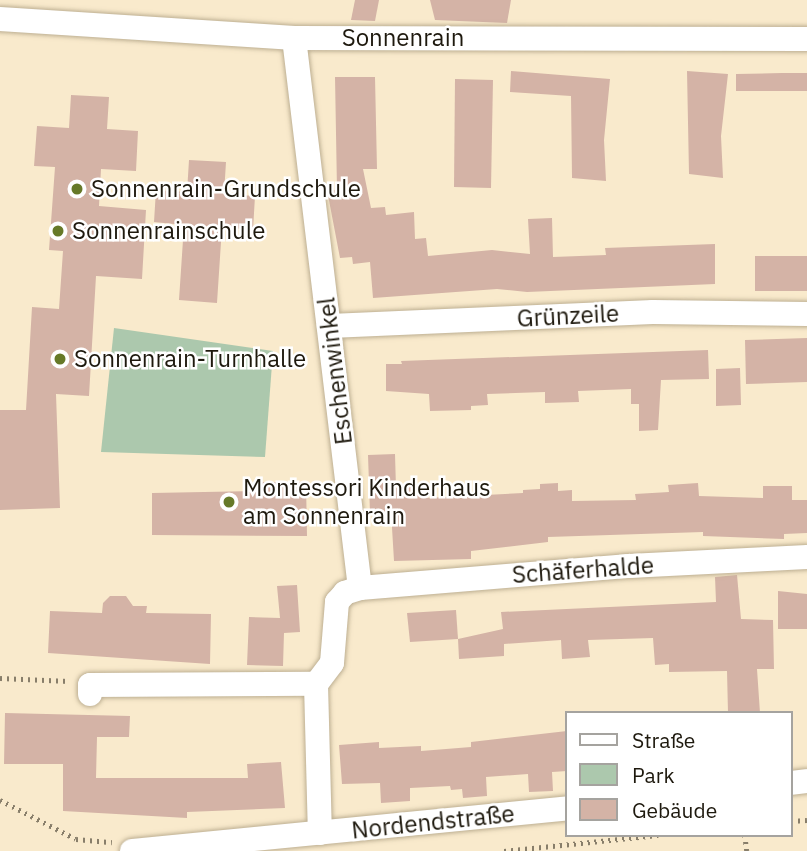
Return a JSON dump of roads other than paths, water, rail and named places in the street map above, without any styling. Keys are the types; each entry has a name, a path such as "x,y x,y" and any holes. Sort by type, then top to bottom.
{"street":[{"name":"Sonnenrain","path":"0,19 294,38 807,38"},
{"name":"Eschenwinkel","path":"294,38 360,588"},
{"name":"Grünzeile","path":"330,326 653,312 807,314"},
{"name":"Schäferhalde","path":"360,588 629,566 807,557"},
{"path":"320,833 316,684 332,663 337,602 345,593 360,588"},
{"path":"90,689 316,684"},
{"name":"Nordendstraße","path":"140,850 566,808"}],"place":[{"name":"Sonnenrain-Grundschule","path":"77,189"},
{"name":"Sonnenrainschule","path":"58,231"},
{"name":"Sonnenrain-Turnhalle","path":"60,359"},
{"name":"Montessori Kinderhaus am Sonnenrain","path":"229,502"}]}
